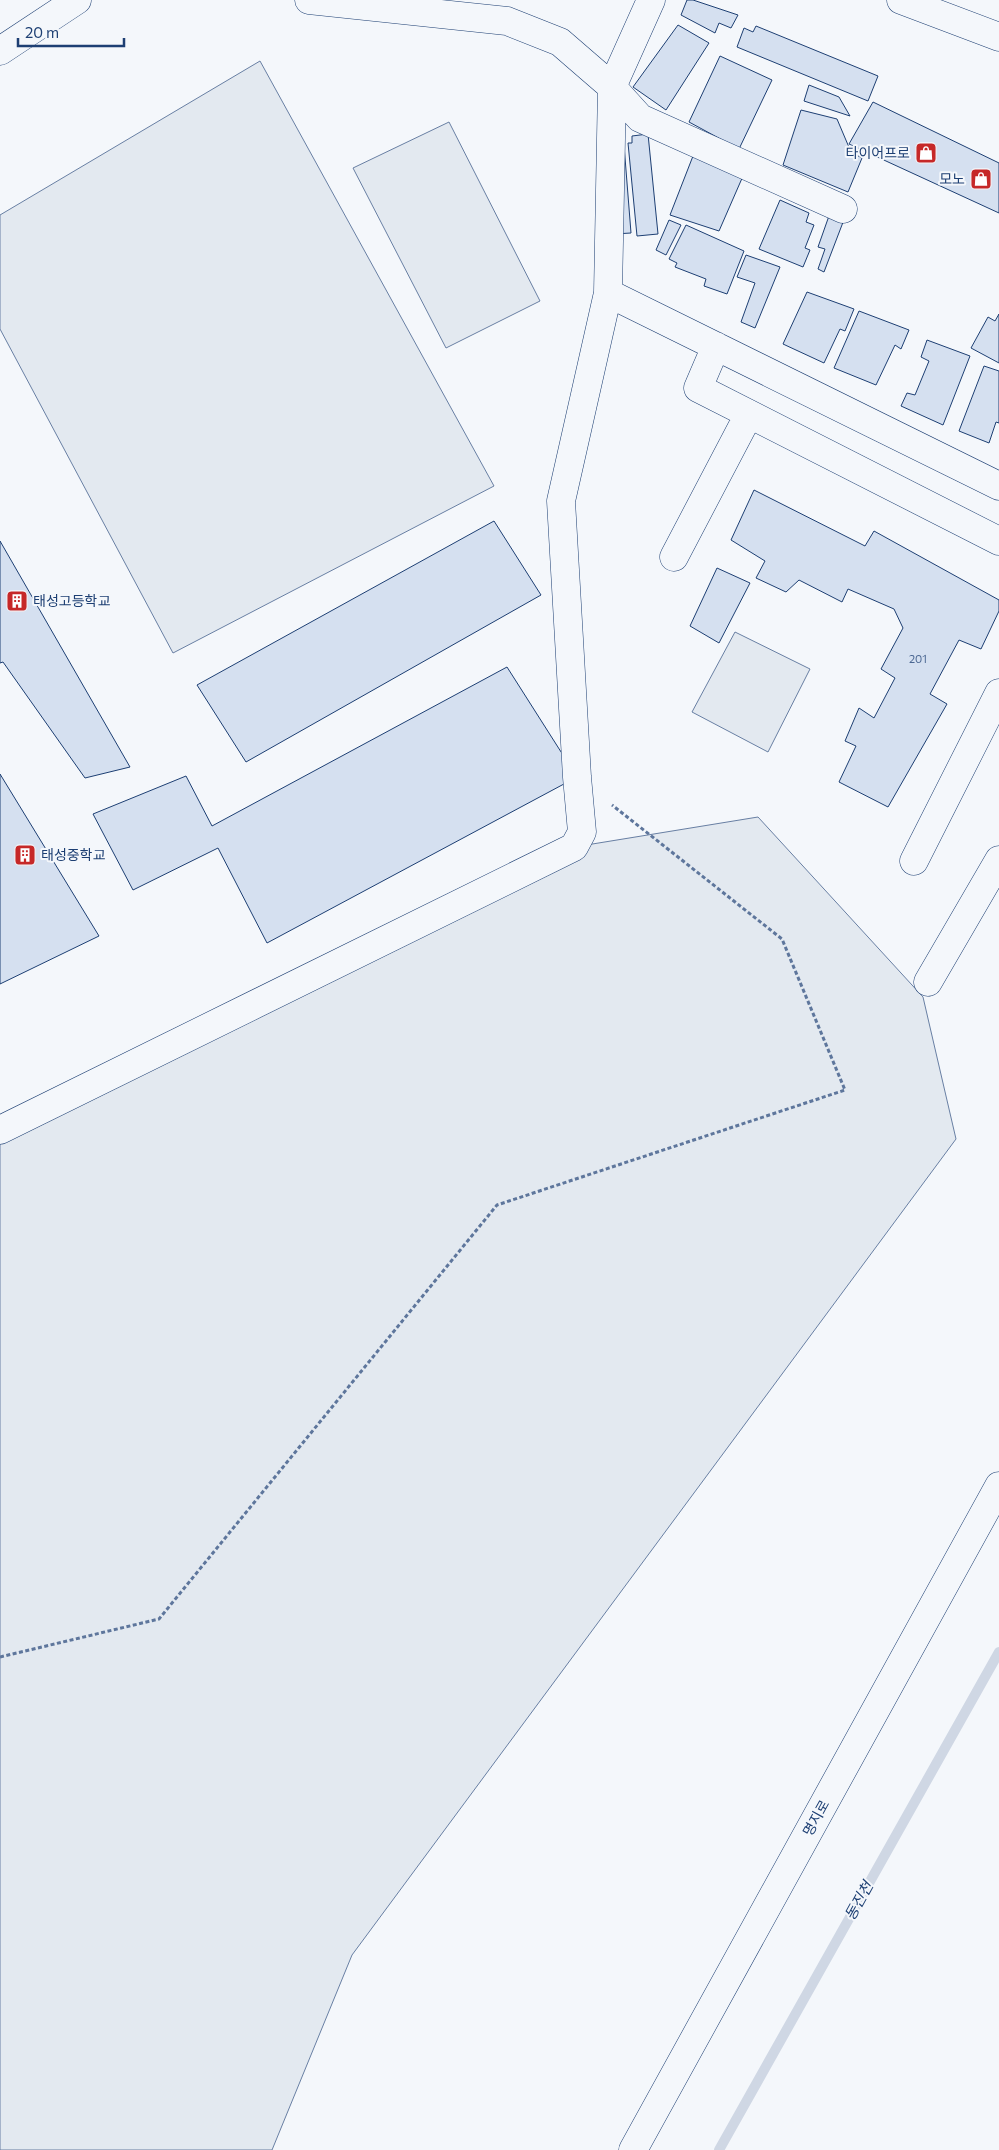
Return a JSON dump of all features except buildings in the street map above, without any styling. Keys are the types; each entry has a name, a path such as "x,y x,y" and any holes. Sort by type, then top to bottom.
{"street":[{"path":"0,51 77,0"},
{"path":"309,0 507,21 560,42 612,87 640,118 843,209"},
{"path":"0,1130 574,847 582,832 577,777 561,501 608,293 612,87 651,0"},
{"path":"901,0 999,37"},
{"path":"608,293 999,486"},
{"path":"716,346 698,388 999,541"},
{"path":"674,557 748,414"},
{"path":"914,861 999,693"},
{"path":"928,982 999,860"},
{"name":"명지로","path":"633,2150 999,1486"}],"path":[{"path":"0,1657 159,1619 497,1205 845,1090 782,939 577,777"}],"shaded area":[{"path":"260,61 494,486 173,653 0,329 0,215"},
{"path":"449,122 540,301 446,348 353,168"},
{"path":"735,632 810,669 768,752 692,712"},
{"path":"758,817 923,997 956,1139 352,1955 272,2150 0,2150 0,1130 574,847"}],"waterway":[{"name":"동진천","path":"719,2150 999,1652"}],"place":[{"name":"타이어프로","path":"926,153"},
{"name":"모노","path":"981,179"},
{"name":"태성고등학교","path":"17,601"},
{"name":"태성중학교","path":"25,855"}]}
